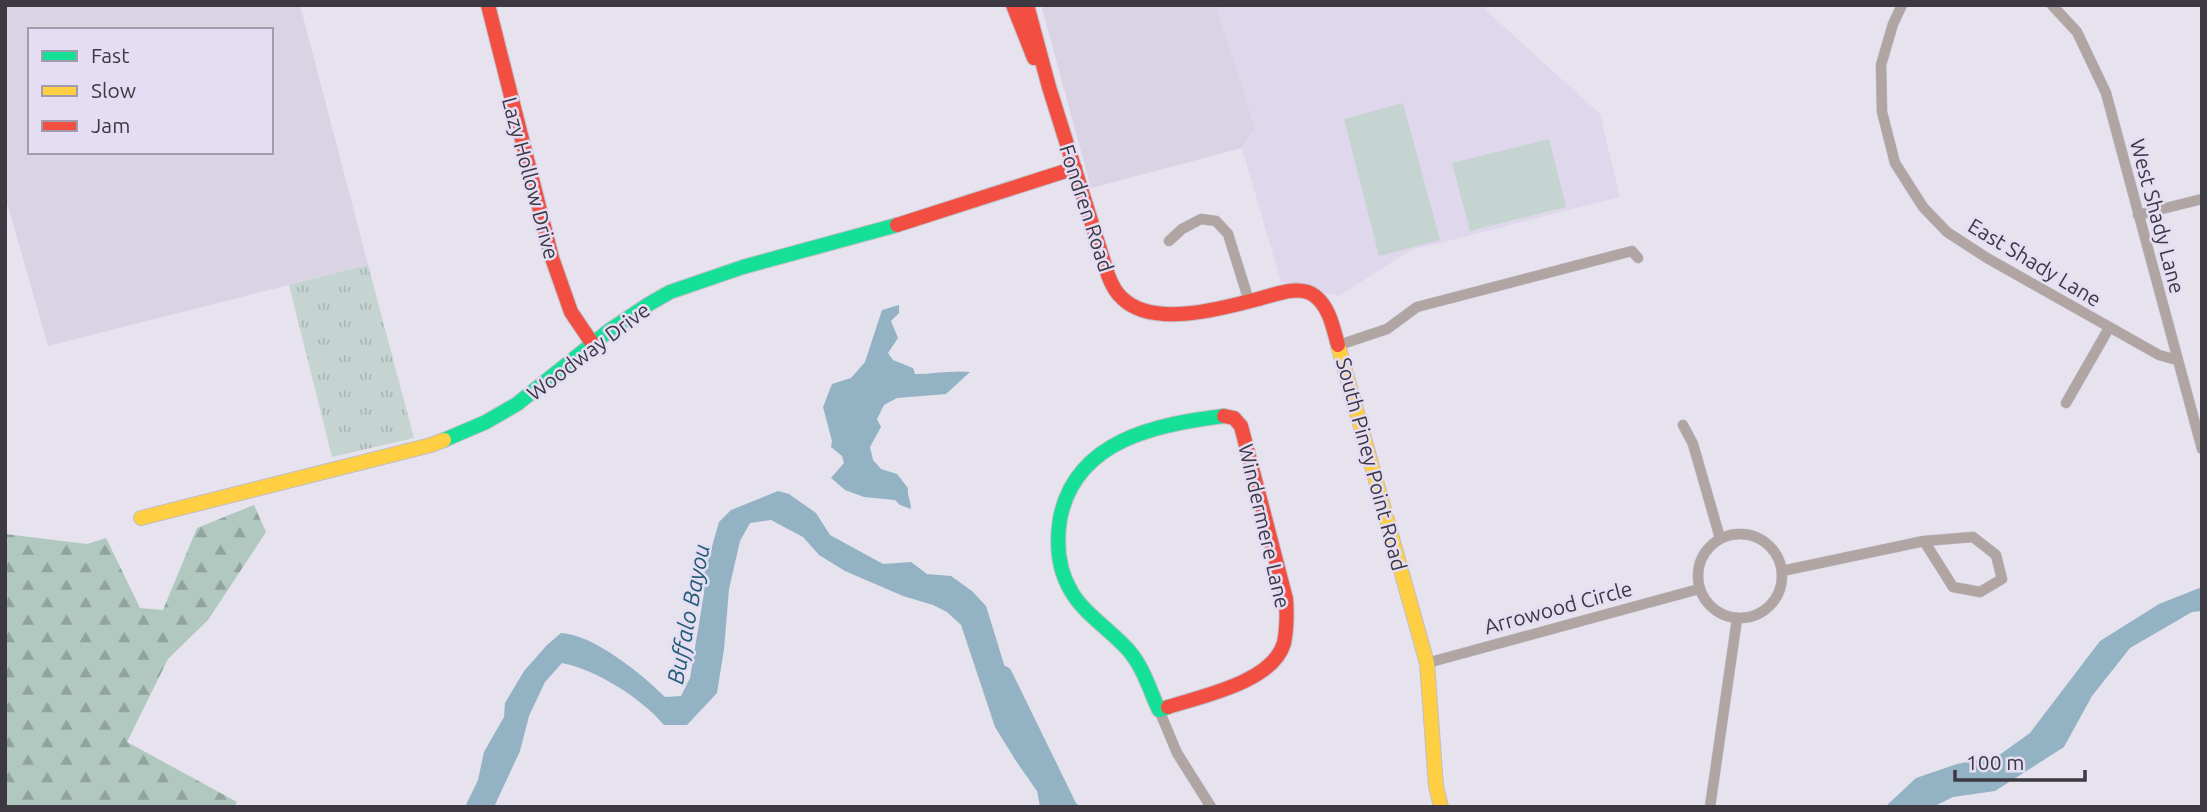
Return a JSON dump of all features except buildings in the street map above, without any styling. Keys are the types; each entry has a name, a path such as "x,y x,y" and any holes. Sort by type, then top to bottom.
{"street":[{"name":"Lazy Hollow Drive","path":"488,5 552,258 571,312 592,343"},
{"name":"Fondren Road","path":"1013,5 1049,87"},
{"name":"Fondren Road","path":"1027,5 1049,87 1108,275 1116,292 1125,302 1148,312"},
{"name":"East Shady Lane","path":"1902,5 1893,24 1881,65 1882,112 1895,163 1923,207 1947,232 1987,258 2159,355 2177,360"},
{"name":"West Shady Lane","path":"2052,5 2077,32 2106,93 2202,449"},
{"name":"Woodway Drive","path":"141,518 431,445 477,427 516,405 619,322 699,280 933,215 1075,168"},
{"path":"2138,215 2202,199"},
{"path":"1169,241 1182,229 1201,219 1216,221 1228,233 1249,301"},
{"path":"1339,345 1387,329 1417,307 1632,251 1638,258"},
{"name":"South Piney Point Road","path":"1148,312 1175,316 1290,291 1309,292 1316,296 1329,314 1427,663 1436,786 1441,807"},
{"path":"2066,402 2109,328"},
{"name":"Windermere Lane","path":"1159,710 1250,680 1264,671 1283,646 1287,622 1286,599 1241,426 1229,416 1193,418 1140,432 1108,447 1079,472 1065,496 1058,516 1057,551 1065,578 1077,602 1133,656 1177,753 1211,807"},
{"path":"1683,425 1693,444 1720,538"},
{"path":"1731,535 1752,536 1769,545 1783,571 1781,588 1772,605 1753,617 1737,619 1718,613 1705,600 1699,589 1698,573 1703,557 1720,538 1731,535"},
{"path":"1783,571 1924,541 1973,537 1996,555 2002,579 1980,592 1953,587 1924,541"},
{"name":"Arrowood Circle","path":"1427,663 1699,589"},
{"path":"1710,807 1737,619"}],"shaded area":[{"path":"5,5 300,5 368,265 48,346 5,196"},
{"path":"1052,5 1216,5 1255,127 1242,148 1091,188 1042,8"},
{"path":"1216,5 1480,5 1600,114 1620,197 1409,251 1339,296 1281,282 1242,148 1255,127"}],"green space":[{"path":"1403,103 1440,240 1379,256 1344,119"},
{"path":"1549,139 1566,207 1470,231 1452,163"},
{"path":"368,265 414,438 332,457 289,285"},
{"path":"254,505 266,532 208,620 168,659 127,742 237,802 234,807 5,807 5,534 87,544 106,538 140,608 163,610 197,528"}],"water":[{"path":"899,305 899,313 891,321 898,338 888,353 893,360 913,368 915,374 970,372 946,394 897,398 884,405 877,419 881,427 870,447 873,460 881,469 897,474 908,488 911,509 895,500 864,497 845,490 831,478 844,463 842,456 831,447 832,441 823,407 832,384 851,378 865,362 882,310"},
{"path":"778,491 789,494 816,513 830,535 883,564 911,562 927,574 951,576 972,591 986,606 1020,716 1069,798 1081,807 1040,806 1037,791 995,727 961,625 947,612 845,571 819,555 803,537 771,520 750,523 740,541 729,589 717,693 687,725 664,725 618,686 562,663 545,682 529,716 520,751 494,807 465,807 478,780 484,752 504,717 505,703 524,671 561,633 588,640 617,657 665,697 681,696 690,678 704,593 703,578 719,522 731,510"},
{"path":"2202,587 2202,611 2192,612 2130,648 2092,696 2064,747 1995,791 1953,797 1933,807 1885,807 1916,778 1957,764 1998,756 2030,733 2100,641 2159,604"}],"waterway":[{"name":"Buffalo Bayou","path":"1004,674 1069,807"}],"traffic: fast":[{"path":"444,440 486,422 517,404 610,330 670,292 743,267 897,225"},
{"path":"1168,707 1159,710 1135,659 1083,607 1071,591 1059,556 1060,519 1069,492 1083,471 1101,454 1122,441 1147,431 1224,416"}],"traffic: slow":[{"path":"1338,345 1427,663 1436,786 1441,807"},
{"path":"141,518 444,440"}],"traffic: jam":[{"path":"488,5 552,258 571,312 592,343"},
{"path":"1013,5 1034,58"},
{"path":"1027,5 1049,87 1108,275 1120,296 1135,307 1151,312 1187,314 1279,293 1302,291 1315,296 1324,306 1338,345"},
{"path":"897,225 1075,168"},
{"path":"1168,707 1235,686 1266,668 1284,643 1286,599 1241,426 1234,418 1224,416"}]}
